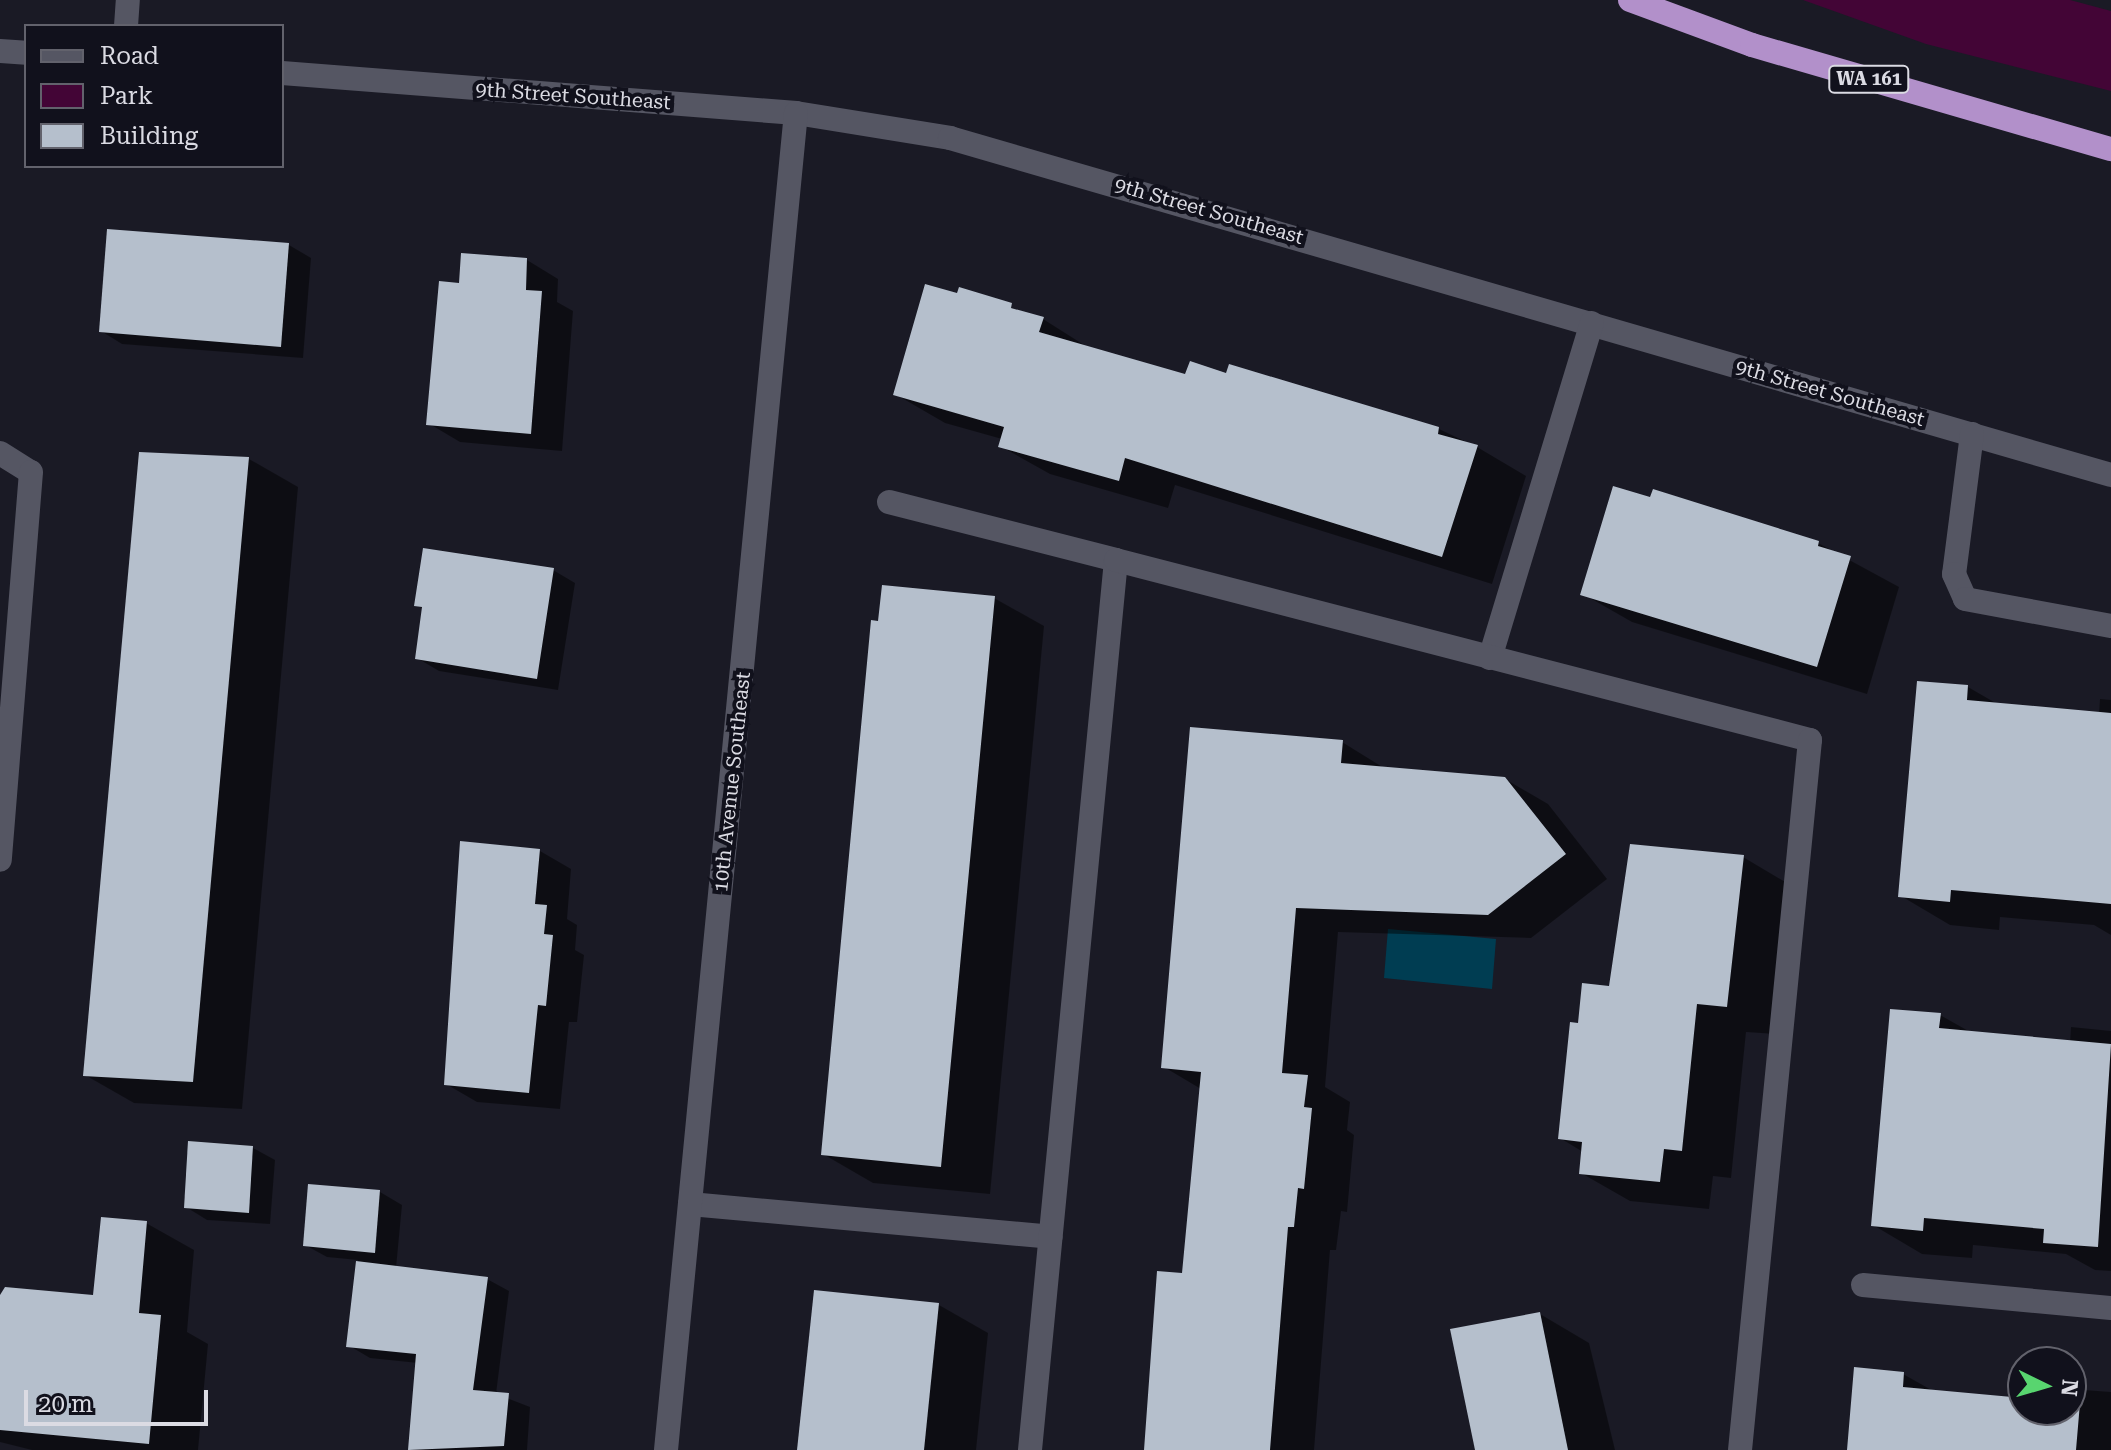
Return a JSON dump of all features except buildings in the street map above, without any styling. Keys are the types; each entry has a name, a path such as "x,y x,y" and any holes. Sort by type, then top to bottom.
{"highway":[{"name":"WA 161","path":"1630,0 1752,45 2111,149"}],"street":[{"path":"126,24 128,0"},
{"path":"0,51 24,53"},
{"name":"9th Street Southeast","path":"284,73 796,113 950,138 2111,475"},
{"name":"10th Avenue Southeast","path":"666,1450 796,113"},
{"path":"1490,658 1592,323"},
{"path":"1972,434 1954,574 1965,599 2111,626"},
{"path":"0,453 31,472 0,860"},
{"path":"889,502 1810,740 1740,1450"},
{"path":"1030,1450 1116,560"},
{"path":"690,1204 1050,1237"},
{"path":"1863,1285 2111,1308"}],"green space":[{"path":"1803,0 2070,0 2111,11 2111,91 1926,44"}],"water":[{"path":"1388,929 1496,939 1492,989 1384,978"}]}
